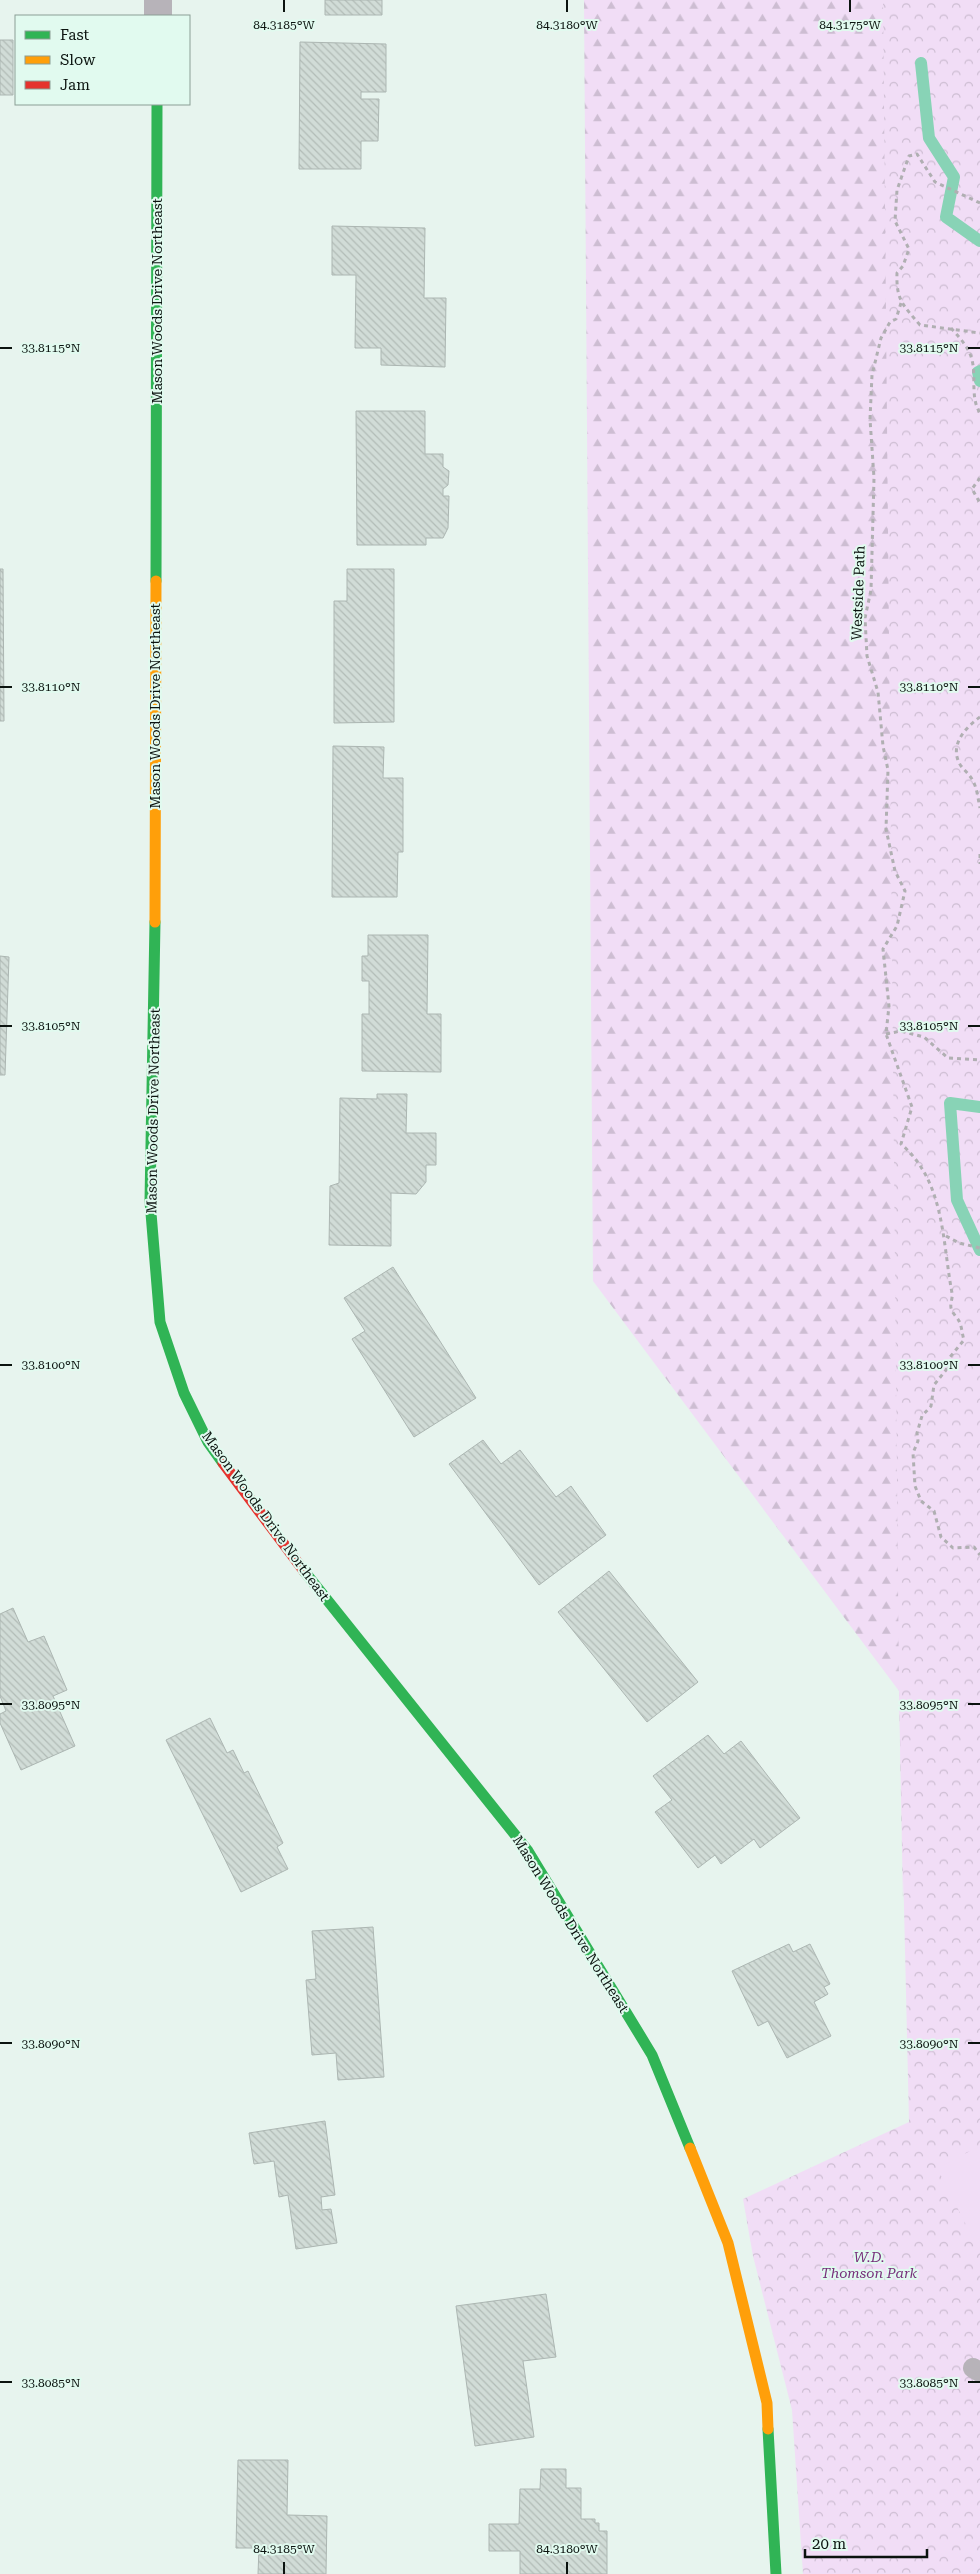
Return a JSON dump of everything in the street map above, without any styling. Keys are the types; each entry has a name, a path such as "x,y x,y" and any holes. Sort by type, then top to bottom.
{"street":[{"path":"158,0 158,15"},
{"name":"Mason Woods Drive Northeast","path":"157,105 155,957 150,1201 160,1322 184,1393 208,1442 304,1571 528,1851 652,2056 728,2243 767,2403 776,2574"}],"path":[{"path":"980,203 935,182 917,154 909,156 897,190 895,221 909,249 903,266 897,273 896,291 901,303 920,325 980,333"},
{"name":"Westside Path","path":"901,303 896,318 890,322 880,338 872,375 870,419 874,478 872,590 865,618 867,656 878,692 883,746 888,770 886,829 895,871 905,891 897,926 883,949 889,1006 886,1034 912,1107 902,1144 914,1155 930,1178 946,1236 946,1258 952,1294 951,1308 960,1322 964,1340 950,1357 946,1370 934,1385 931,1406 922,1416 917,1433 918,1441 913,1452 913,1470 915,1486 921,1501 934,1511 940,1537 953,1548 974,1547 980,1555"},
{"path":"950,328 965,344 971,356 974,394 980,413"},
{"path":"980,478 972,489 980,502"},
{"path":"980,717 967,728 959,739 956,750 960,764 974,782 980,808"},
{"path":"980,854 980,864"},
{"path":"886,1034 902,1031 924,1037 948,1058 980,1060"},
{"path":"946,1236 959,1243 980,1248"}],"green space":[{"path":"584,0 980,0 903,1901 899,1691 593,1281"},
{"name":"W.D. Thomson Park","path":"883,0 980,0 980,2574 803,2574 792,2410 753,2256 743,2199 909,2122 899,1691"},
{"path":"980,2146 980,2252 937,2168"}],"building":[{"path":"325,0 382,0 382,15 325,15"},
{"path":"0,40 13,40 13,95 0,95"},
{"path":"300,42 386,44 386,92 361,92 361,99 379,99 378,141 361,141 361,169 299,169"},
{"path":"332,226 425,228 424,298 446,298 445,367 381,365 381,348 355,348 356,275 332,275"},
{"path":"356,411 425,411 425,454 443,454 443,467 449,471 448,485 443,489 443,496 449,496 448,528 443,538 426,538 426,545 357,545"},
{"path":"0,569 3,569 4,721 0,721"},
{"path":"347,569 394,569 394,722 334,723 334,601 347,601"},
{"path":"333,746 384,747 383,778 403,778 403,852 398,852 397,897 332,897"},
{"path":"368,935 428,935 427,1014 441,1014 441,1072 362,1071 362,1014 369,1014 369,981 362,981 362,956 368,956"},
{"path":"0,956 9,957 5,1075 0,1075"},
{"path":"377,1094 407,1094 406,1133 436,1133 436,1165 426,1165 426,1182 416,1194 391,1193 391,1246 329,1245 330,1186 339,1183 340,1098 377,1099"},
{"path":"393,1267 476,1398 414,1437 352,1339 365,1331 344,1298"},
{"path":"483,1440 501,1464 520,1450 556,1497 571,1486 606,1535 539,1585 449,1464"},
{"path":"609,1571 698,1682 647,1722 558,1612"},
{"path":"13,1608 28,1642 44,1636 67,1690 53,1696 75,1746 21,1770 0,1723 0,1714 6,1711 0,1696 0,1614"},
{"path":"210,1718 227,1753 233,1750 244,1773 248,1771 283,1843 277,1847 288,1869 241,1892 166,1740"},
{"path":"708,1735 724,1754 741,1741 800,1818 760,1848 754,1839 721,1864 715,1855 698,1868 655,1812 672,1800 653,1776"},
{"path":"373,1927 384,2077 338,2080 336,2053 312,2055 306,1980 316,1979 312,1931"},
{"path":"789,1944 793,1952 810,1944 830,1984 824,1987 828,1994 814,2002 831,2036 787,2058 768,2021 758,2026 732,1971"},
{"path":"325,2121 335,2195 321,2197 322,2210 331,2209 337,2243 296,2249 288,2195 279,2197 274,2161 254,2164 249,2133"},
{"path":"546,2294 556,2357 523,2361 534,2437 475,2446 456,2306"},
{"path":"238,2460 288,2460 287,2515 327,2516 326,2574 258,2574 259,2548 236,2548"},
{"path":"541,2469 566,2469 566,2488 581,2488 581,2519 595,2519 595,2523 599,2523 599,2531 607,2531 607,2574 520,2574 520,2551 489,2551 489,2524 519,2524 520,2489 540,2489"}],"waterway":[{"path":"921,63 929,138 954,177 946,217 980,241"},
{"path":"980,371 978,372 980,381"},
{"path":"980,1107 950,1103 957,1200 980,1250"}],"traffic: fast":[{"path":"156,581 157,105"},
{"path":"155,922 150,1201 160,1322 184,1393 208,1442 223,1463"},
{"path":"304,1571 528,1851 652,2055 690,2148"},
{"path":"768,2429 776,2574"}],"traffic: slow":[{"path":"155,922 156,581"},
{"path":"690,2148 728,2243 767,2403 768,2429"}],"traffic: jam":[{"path":"223,1463 304,1571"}]}
